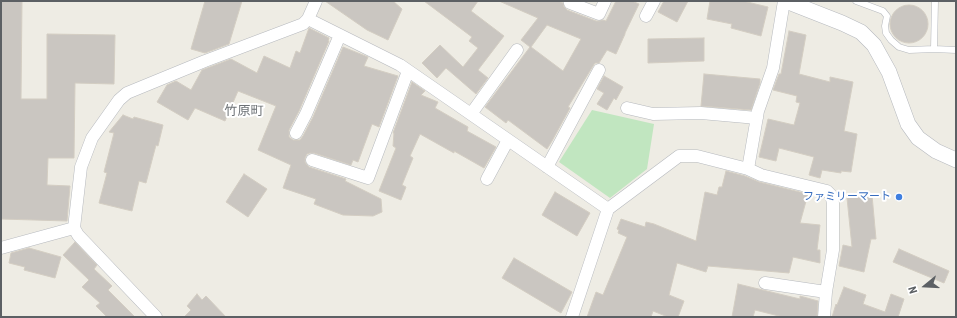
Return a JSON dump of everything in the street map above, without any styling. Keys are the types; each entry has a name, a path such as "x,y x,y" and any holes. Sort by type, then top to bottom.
{"street":[{"path":"156,317 78,235 74,228 81,167 92,138 119,100 127,93 205,61 303,24 308,19 316,1"},
{"path":"570,3 599,14 605,1"},
{"path":"646,16 654,1"},
{"path":"748,169 758,111 773,68 785,1 861,32 874,45 889,72 908,124 918,138 936,151 956,160"},
{"path":"308,19 400,65 408,72 608,209"},
{"path":"296,133 306,114 340,35"},
{"path":"470,114 517,50"},
{"path":"547,167 599,70"},
{"path":"317,165 368,178 408,72"},
{"path":"627,108 653,114 701,113 757,118"},
{"path":"487,179 508,140"},
{"path":"572,317 608,209 678,156 697,156 748,169 761,175 827,191 831,195 833,203 833,250 826,292 824,317"},
{"path":"1,248 74,228"},
{"path":"765,283 826,292"}],"lane":[{"path":"856,1 883,11 887,16 884,26 886,33 899,47 910,50 956,50"},
{"path":"934,49 935,1"}],"green space":[{"path":"592,110 654,124 647,169 610,198 559,162"}],"building":[{"path":"1,1 22,1 21,99 47,99 47,34 115,35 114,84 75,83 74,158 48,158 47,185 70,186 67,221 1,219"},
{"path":"205,1 242,1 229,44 205,53 191,49"},
{"path":"325,1 393,1 402,9 388,40 367,30"},
{"path":"424,1 478,1 471,11 504,36 478,70 488,78 476,94 446,68 437,78 422,63 440,45 463,67 478,48 469,41 472,37"},
{"path":"499,1 558,1 563,3 567,10 596,21 606,21 616,1 632,1 639,4 616,54 607,50 599,63 595,63 568,107 570,108 547,149 508,120 506,123 485,107 530,47 521,40 538,18","holes":["547,25 581,39 563,71 531,47"]},
{"path":"664,1 688,1 677,22 658,12"},
{"path":"710,1 743,1 768,7 761,36 731,28 732,24 707,19"},
{"path":"905,5 913,5 923,10 927,17 927,31 923,38 913,43 905,43 895,38 893,35 890,28 890,20 895,10 898,8"},
{"path":"309,28 329,38 329,41 299,111 289,130 289,137 293,140 300,140 303,136 313,117 343,47 368,57 364,66 398,76 379,127 372,124 358,162 353,160 351,165 314,153 307,154 305,158 305,162 309,167 346,179 345,181 381,199 382,212 373,216 343,215 314,204 316,199 283,188 291,165 258,150 276,106 238,91 225,121 195,108 188,120 157,102 167,85 176,81 191,90 202,70 231,59 257,73 264,56 290,68 296,51 300,53"},
{"path":"789,31 806,35 799,74 830,82 830,77 853,82 844,131 857,134 851,172 841,171 841,173 822,170 820,178 809,175 814,157 779,148 776,161 759,157 768,119 794,125 800,103 796,102 797,96 773,90 779,74 781,74"},
{"path":"704,38 704,61 648,63 648,39"},
{"path":"704,74 760,79 751,110 701,106"},
{"path":"604,76 623,87 616,100 614,98 607,110 597,104 604,93 597,89"},
{"path":"412,82 425,91 421,95 438,102 435,108 468,127 467,131 496,147 484,168 420,134 410,156 413,158 402,185 406,187 401,200 379,191 396,148 393,146 393,133"},
{"path":"123,115 133,119 134,117 163,125 146,183 139,181 132,211 99,203 107,173 104,172 114,133 109,132"},
{"path":"726,171 745,176 759,182 808,194 800,223 820,225 817,250 820,250 820,263 793,257 789,273 708,266 706,272 677,263 669,295 684,301 678,317 668,317 653,311 651,317 587,317 596,292 603,295 627,237 618,233 619,230 617,229 621,219 645,227 646,222 654,224 696,241 705,192 717,195 719,187 722,187"},
{"path":"244,174 267,189 248,217 226,202"},
{"path":"555,192 590,213 577,236 542,215"},
{"path":"872,195 876,239 871,239 864,272 839,266 843,245 852,247 847,198"},
{"path":"75,242 97,265 94,269 112,286 108,290 135,317 107,317 96,306 100,303 82,287 89,280 63,255"},
{"path":"29,248 61,257 55,278 24,270 25,267 9,263 11,253"},
{"path":"899,249 949,271 944,283 893,262"},
{"path":"514,258 572,292 561,313 502,278"},
{"path":"738,284 800,299 800,296 818,301 817,317 783,317 755,310 753,317 732,317"},
{"path":"844,287 866,295 863,304 885,312 891,294 904,299 898,317 832,317"},
{"path":"197,294 202,300 206,296 226,317 184,317 191,310 187,306"}],"place":[{"name":"ファミリーマート","path":"899,197"}],"district":[{"name":"竹原町","path":"244,112"}]}
